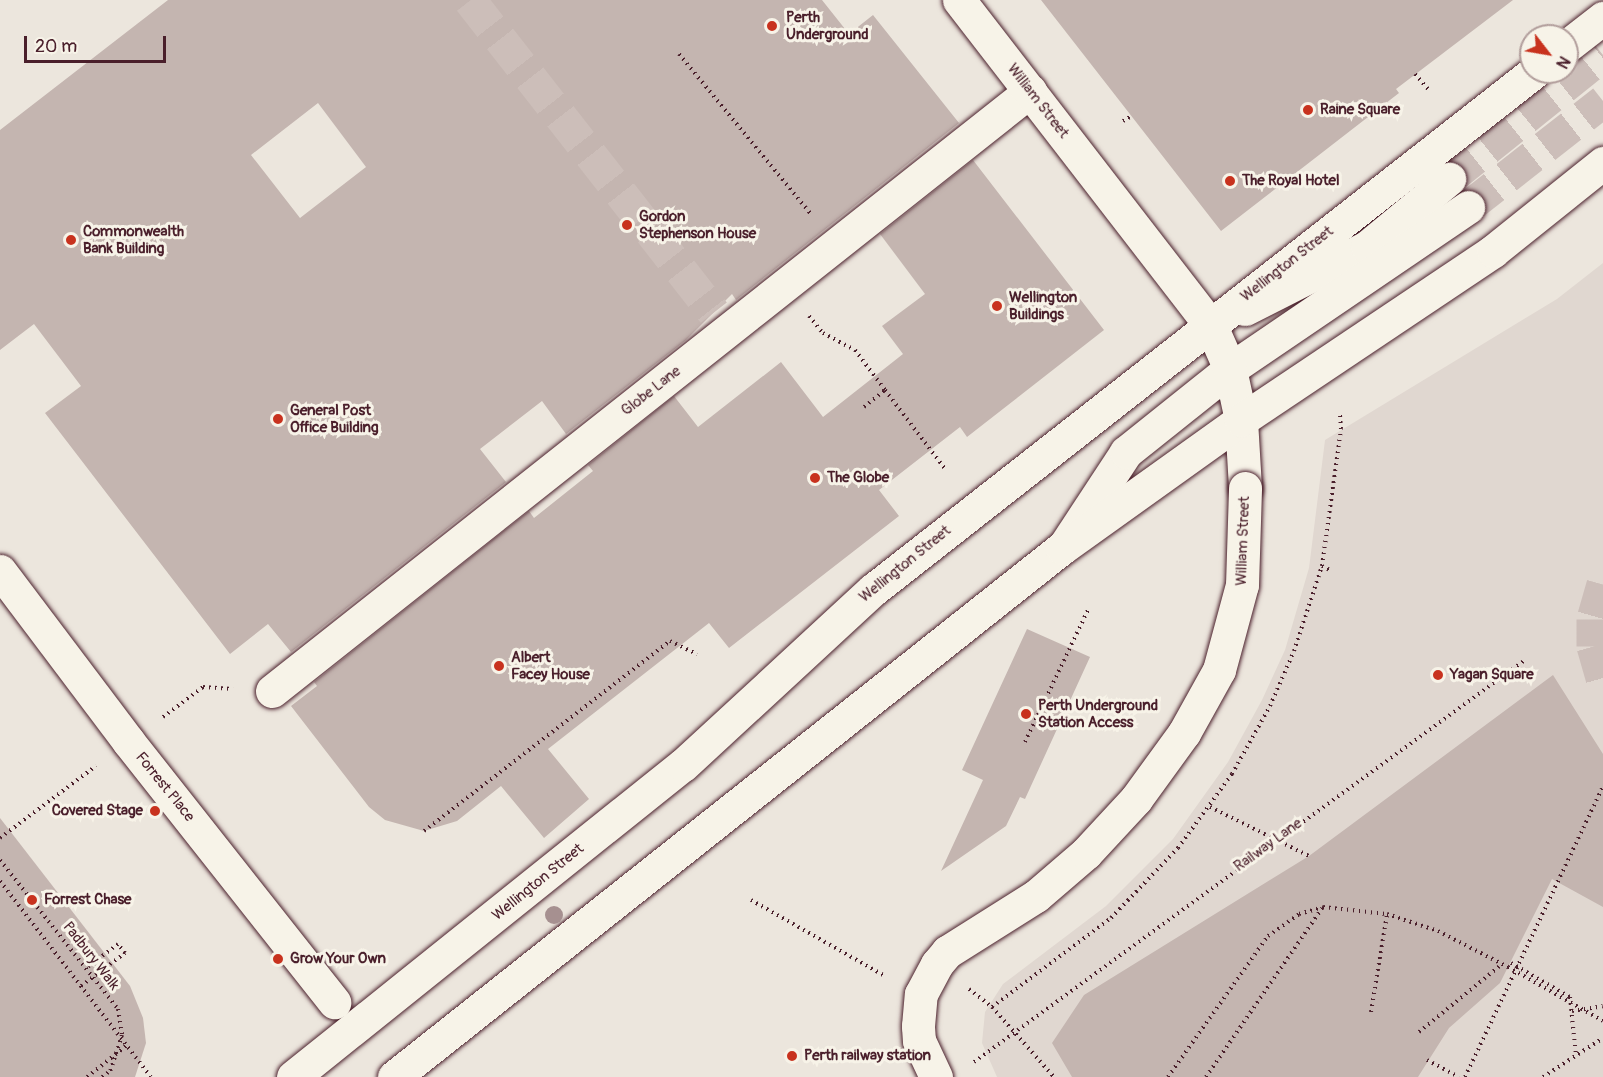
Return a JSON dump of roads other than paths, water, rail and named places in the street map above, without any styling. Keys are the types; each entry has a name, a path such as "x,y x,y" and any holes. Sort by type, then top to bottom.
{"main road":[{"name":"William Street","path":"936,1077 920,1041 918,1026 921,994 937,964 947,952 1036,896 1086,853 1136,799 1184,733 1220,670 1242,585 1245,488 1241,420 1230,369 1211,326 959,0"},
{"path":"1579,37 1603,18"},
{"name":"Wellington Street","path":"293,1077 683,765 874,589 1519,84"},
{"name":"Globe Lane","path":"272,691 721,321 1030,91"},
{"path":"394,1077 1062,549 1241,420 1492,251 1603,163"},
{"path":"1211,326 1367,247 1449,179"},
{"path":"1062,549 1126,453 1230,369 1468,207"},
{"name":"Forrest Place","path":"0,570 128,741 334,1002"}],"tunnel":[{"path":"470,0 714,312"},
{"path":"1449,179 1603,55"},
{"path":"1468,207 1603,101"},
{"path":"1603,584 1593,619 1593,646 1603,682"}],"place":[{"name":"Perth Underground","path":"772,26"},
{"name":"Raine Square","path":"1308,110"},
{"name":"The Royal Hotel","path":"1230,181"},
{"name":"Gordon Stephenson House","path":"627,225"},
{"name":"Commonwealth Bank Building","path":"71,240"},
{"name":"Wellington Buildings","path":"997,306"},
{"name":"General Post Office Building","path":"278,419"},
{"name":"The Globe","path":"815,478"},
{"name":"Albert Facey House","path":"499,666"},
{"name":"Yagan Square","path":"1438,675"},
{"name":"Perth Underground Station Access","path":"1026,714"},
{"name":"Covered Stage","path":"155,811"},
{"name":"Forrest Chase","path":"32,900"},
{"name":"Grow Your Own","path":"278,959"},
{"name":"Perth railway station","path":"792,1056"}]}
